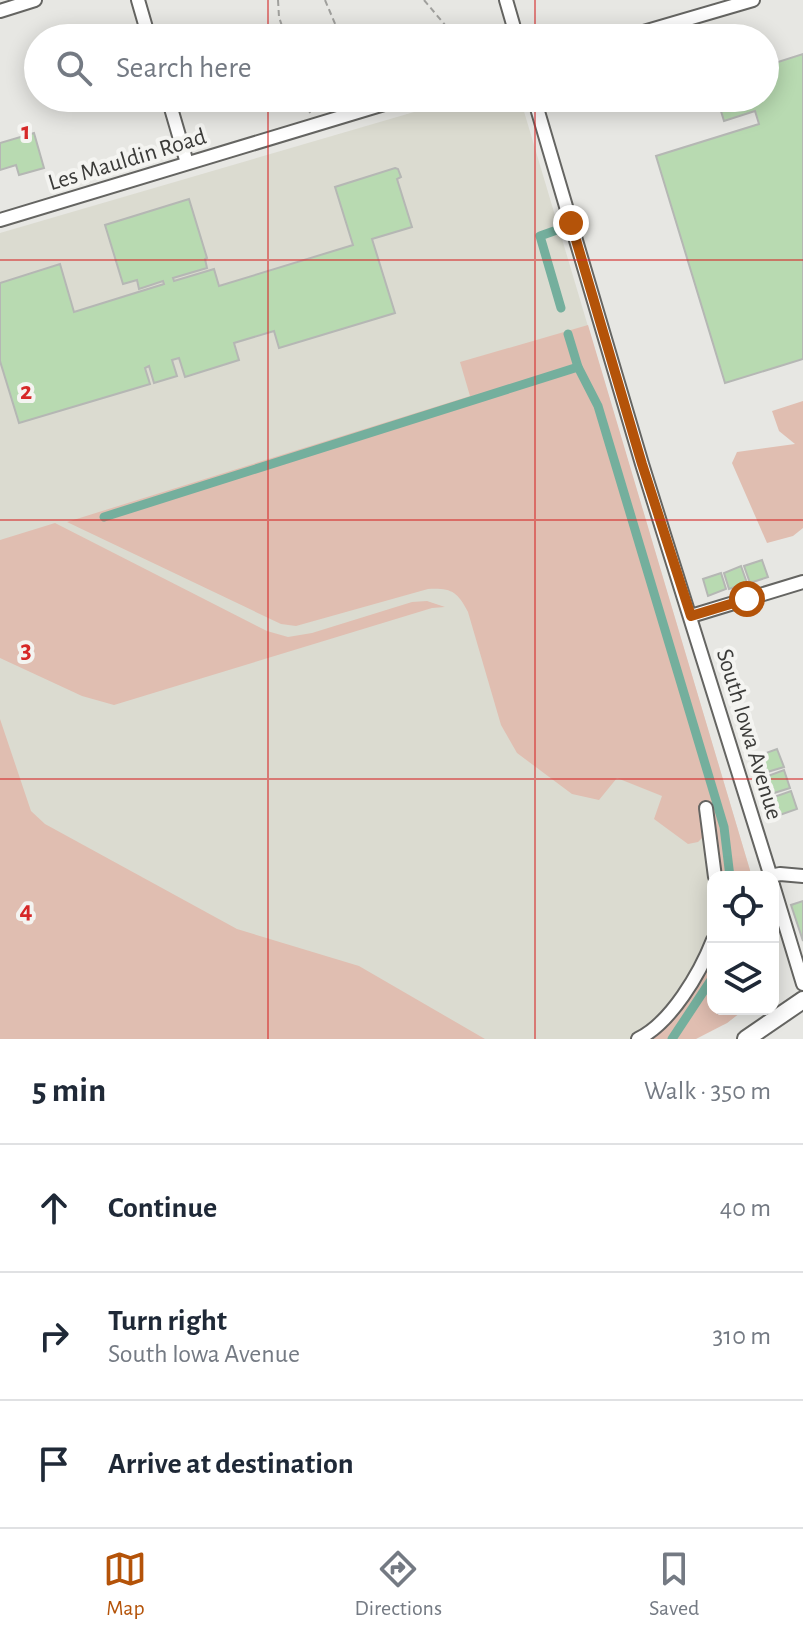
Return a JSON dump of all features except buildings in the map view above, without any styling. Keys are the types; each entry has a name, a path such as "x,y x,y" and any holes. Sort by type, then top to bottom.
{"main road":[{"path":"746,1039 803,1000"}],"street":[{"path":"0,11 35,0"},
{"path":"138,0 145,24"},
{"path":"506,0 513,24"},
{"path":"671,24 753,0"},
{"path":"172,112 187,163"},
{"name":"Les Mauldin Road","path":"0,220 357,112"},
{"name":"South Iowa Avenue","path":"538,112 642,464 768,871"},
{"path":"691,616 803,582"},
{"path":"706,808 714,871"},
{"path":"779,874 803,876"},
{"path":"779,905 803,984"},
{"path":"638,1039 657,1028 667,1016 699,969 712,943"}],"path":[{"path":"278,0 281,24"},
{"path":"325,0 335,24"},
{"path":"424,0 444,24"},
{"path":"310,112 314,125"}],"shaded area":[{"path":"414,112 524,112 750,871 707,871 707,1015 737,1015 727,1023 688,1039 0,1039 0,233"},
{"path":"588,325 750,871 715,871 709,803 700,804 703,837 698,842 688,844 654,819 662,796 617,778 599,800 572,794 517,753 501,725 468,612 452,592 428,589 296,626 281,624 67,522 470,396 460,362"},
{"path":"803,401 803,528 793,536 767,543 732,463 737,452 795,444 779,431 772,411"},
{"path":"55,523 267,631 288,637 312,633 412,602 427,601 445,607 432,608 114,705 82,696 0,658 0,540"},
{"path":"0,719 31,811 45,824 237,929 359,966 485,1039 0,1039"},
{"path":"707,965 707,1015 737,1015 696,1039 648,1039 672,1022"}],"waterway":[{"path":"554,231 540,236 561,308"},
{"path":"568,334 578,367 598,406 724,827 729,871"},
{"path":"104,517 578,367"},
{"path":"672,1039 707,986"}],"route":[{"path":"571,223 642,464 691,616 747,599"}]}
